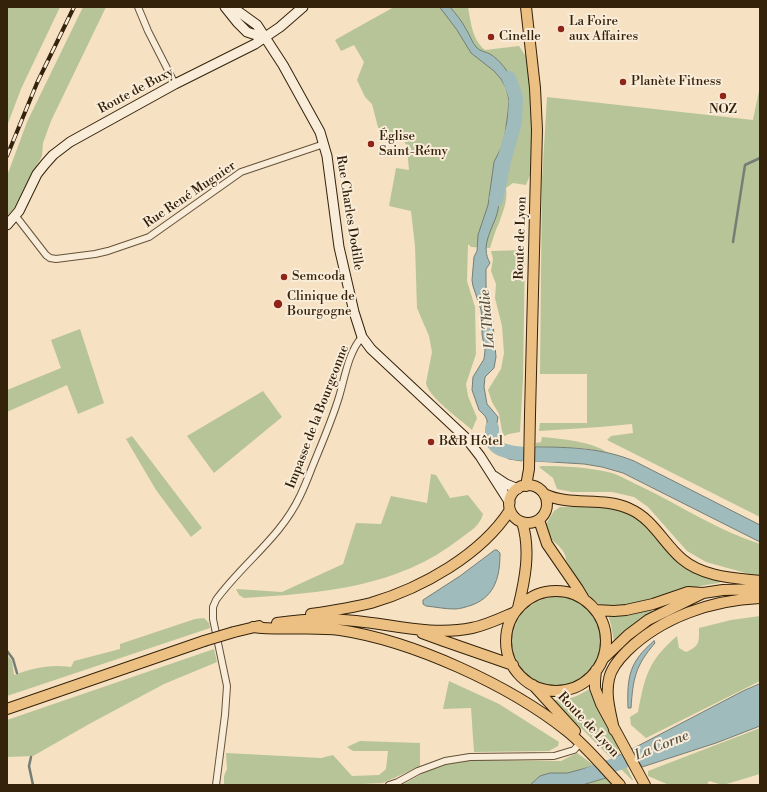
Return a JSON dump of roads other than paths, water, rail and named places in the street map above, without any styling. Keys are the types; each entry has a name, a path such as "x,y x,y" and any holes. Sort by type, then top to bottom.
{"main road":[{"path":"225,7 247,32 265,38"},
{"name":"Rue Charles Dodille","path":"232,7 257,25 283,65 316,123 324,144 339,247 354,312 362,337 371,349 460,431 474,447 510,506"},
{"name":"Route de Buxy","path":"7,225 15,216 37,174 61,149 87,132 175,84 265,38 289,20 303,7"},
{"name":"Route de Lyon","path":"526,7 535,88 537,130 529,468 526,487"},
{"name":"Rue Charles Dodille","path":"491,474 506,484 526,487"},
{"path":"275,623 295,617 335,611 371,603 412,588 450,566 473,550 501,523 510,506 512,495 526,487 541,490 546,498 547,508 539,520 528,523 517,519 510,506"},
{"path":"544,494 560,500 613,504 630,509 636,512 655,528 682,560 692,566 716,575 760,581"},
{"path":"539,520 547,544 584,599 595,610 601,619 606,639 602,660 589,678 580,684 561,690 540,688 531,684 524,679 512,665 507,649 507,633 510,622 517,610 526,601 535,596 554,591 570,593 584,599"},
{"path":"517,610 526,575 526,539 522,522"},
{"path":"595,610 626,610 653,604 688,592 703,593 723,590 760,589"},
{"path":"602,660 624,639 648,620 703,593"},
{"path":"614,730 608,695 609,678 614,666 635,643 668,622 689,612 718,604 760,598"},
{"path":"7,709 204,641 253,627 303,620 334,620 417,630 448,631 484,625 517,610"},
{"path":"253,627 264,629 314,628 341,630 412,649 456,666 506,691 543,713 580,743 620,785"},
{"path":"417,630 444,642 512,665"},
{"name":"Route de Lyon","path":"596,670 594,681 595,688 601,704 642,781"},
{"name":"Route de Lyon","path":"531,684 625,785"}],"street":[{"path":"138,7 148,32 175,84"},
{"name":"Rue René Mugnier","path":"15,216 50,258 56,259 95,254 120,248 153,234 244,171 324,144"},
{"name":"Impasse de la Bourgeonne","path":"216,785 225,715 227,686 213,619 216,600 272,537 292,512 331,422 340,397 346,371 355,349 362,337"},
{"path":"389,785 398,782 418,771 445,761 477,756 554,756 574,750 580,743"}],"water":[{"path":"440,7 450,7 463,23 477,48 490,54 504,67 513,83 516,98 515,123 512,139 502,169 497,214 488,238 486,250 490,263 486,269 486,285 488,302 492,313 496,357 494,368 485,377 484,387 487,404 498,417 496,428 497,442 492,450 489,448 487,442 487,420 479,410 472,390 473,377 484,359 485,351 482,334 481,310 472,280 478,235 488,205 494,162 502,146 505,134 509,100 506,88 501,79 494,71 471,53 457,30"},
{"path":"501,445 509,448 523,448 522,461 509,459 497,453"},
{"path":"536,447 586,449 610,453 634,461 760,525 760,542 623,473 584,464 535,461"},
{"path":"495,550 500,553 499,569 495,584 480,601 470,606 456,609 426,606 423,604 423,600 460,576"},
{"path":"654,641 655,643 648,651 636,673 631,708 628,708 628,687 631,671 639,656"},
{"path":"760,684 760,726 716,743 642,767 632,749 743,691"},
{"path":"621,755 625,764 618,766 612,759"},
{"path":"595,766 606,778 582,785 530,785 540,776 550,773 567,773"}],"waterway":[{"name":"La Thalie","path":"496,200 505,157 515,122 516,97 509,78"},
{"path":"733,242 745,165 760,158"},
{"name":"La Thalie","path":"492,428 493,442 501,449 515,453 554,455"},
{"path":"7,651 13,659 17,673"},
{"name":"La Corne","path":"561,785 643,754"},
{"path":"31,757 29,766 33,785"}],"railway":[{"path":"7,156 37,83 74,7"}],"place":[{"name":"La Foire aux Affaires","path":"561,29"},
{"name":"Cinelle","path":"491,37"},
{"name":"Planète Fitness","path":"623,82"},
{"name":"NOZ","path":"723,96"},
{"name":"Église Saint-Rémy","path":"371,144"},
{"name":"Semcoda","path":"284,277"},
{"name":"Clinique de Bourgogne","path":"278,304"},
{"name":"B&B Hôtel","path":"431,442"}]}
